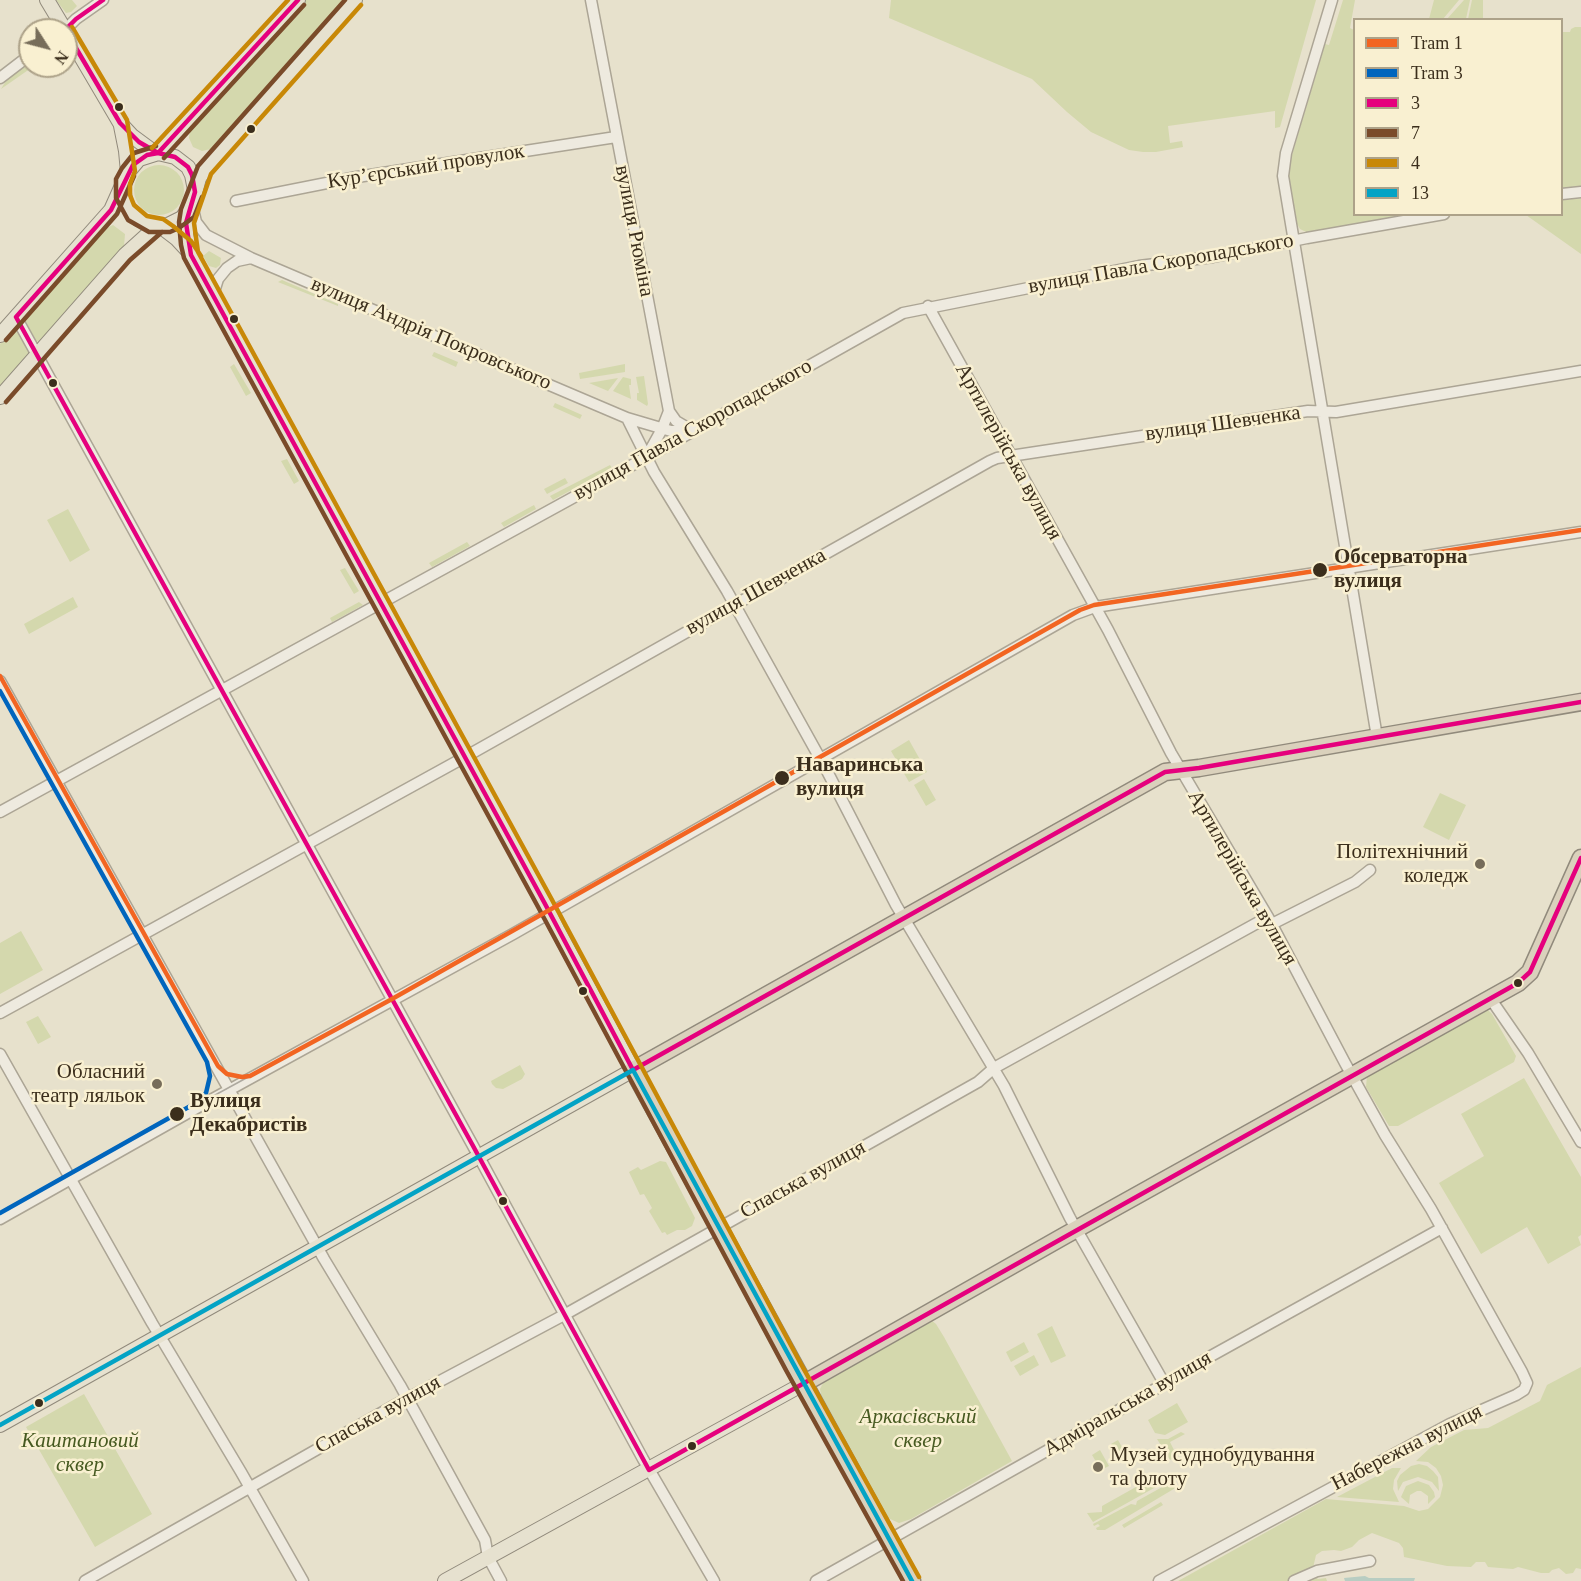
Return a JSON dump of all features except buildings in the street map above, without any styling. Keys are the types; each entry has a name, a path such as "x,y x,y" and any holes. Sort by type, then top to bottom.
{"highway":[{"path":"912,1581 633,1070 1165,772 1581,702"},
{"path":"804,1384 1518,983 1530,972 1581,858"}],"main road":[{"path":"47,0 58,18"},
{"path":"0,335 111,210 125,177 139,159 156,153 298,0"},
{"path":"191,255 186,234 199,178 210,162 355,0"},
{"path":"0,398 125,255 159,226 175,222 192,203 192,175 182,161 156,153 132,136 120,123 78,51"},
{"path":"0,1425 633,1070 191,255 177,239 159,226 144,223 128,209 123,196 126,151 120,123"},
{"path":"445,1581 804,1384"}],"street":[{"path":"78,19 104,0"},
{"name":"вулиця Рюміна","path":"591,0 669,411"},
{"path":"1332,0 1284,165 1284,188 1377,736"},
{"path":"0,78 18,65"},
{"name":"Курʼєрський провулок","path":"236,201 357,177 616,137"},
{"path":"1563,194 1581,192"},
{"name":"вулиця Андрія Покровського","path":"192,203 196,222 206,235 251,258 627,418 662,429 680,432 693,431"},
{"name":"вулиця Павла Скоропадського","path":"0,812 647,457 903,313 928,306 1139,266 1213,257 1433,216"},
{"path":"213,295 218,279 226,268 237,261 251,258"},
{"name":"Артилерійська вулиця","path":"928,306 1095,607 1180,770 1270,921 1385,1135 1442,1228 1527,1383"},
{"path":"16,317 649,1470 714,1581"},
{"name":"вулиця Шевченка","path":"0,1013 307,845 997,458 1308,411 1322,412 1581,371"},
{"path":"647,457 669,411"},
{"path":"669,411 676,421 693,431"},
{"path":"627,418 647,457 734,604 820,758 903,918 993,1068 1077,1229 1164,1383"},
{"path":"0,1220 229,1090 393,1001 1073,615 1095,607 1581,532"},
{"path":"0,681 229,1090 407,1399 484,1540 488,1557 501,1581"},
{"name":"Спаська вулиця","path":"85,1581 407,1399 564,1315 978,1082 993,1068 1270,921 1355,882 1370,870"},
{"path":"1490,998 1528,1053 1581,1142"},
{"path":"0,1054 159,1335 303,1581"},
{"name":"Адміральська вулиця","path":"816,1581 1442,1228"},
{"name":"Набережна вулиця","path":"1159,1581 1439,1430 1516,1395 1524,1390 1527,1383"},
{"path":"1293,1581 1317,1571 1370,1561"}],"green space":[{"path":"56,0 72,0 77,6 71,12 66,13"},
{"path":"306,0 348,0 215,148 202,151 193,147 189,138 190,127"},
{"path":"891,0 1316,0 1280,127 1275,128 1275,111 1168,126 1170,143 1182,141 1183,147 1143,152 1129,150 1091,132 1032,79 889,18"},
{"path":"1343,0 1355,0 1350,28 1353,30 1353,216 1401,216 1308,233 1300,229 1297,224 1289,179 1289,165 1325,44 1329,45"},
{"path":"1434,0 1459,0 1444,18 1429,18"},
{"path":"1464,0 1470,0 1466,18 1448,18"},
{"path":"1472,0 1483,0 1483,18 1468,18"},
{"path":"1581,27 1581,186 1563,188 1563,32 1570,32 1571,29"},
{"path":"18,71 18,77 1,89 7,79"},
{"path":"159,165 177,172 184,190 177,208 159,215 141,208 134,190 141,172"},
{"path":"1581,198 1581,254 1527,216 1563,216 1563,200"},
{"path":"113,225 125,234 124,246 39,342 36,341 24,318 100,231"},
{"path":"209,251 221,258 220,265 216,268 209,266 203,256"},
{"path":"282,280 338,304 338,306 278,282"},
{"path":"16,329 30,354 0,388 0,344 10,332"},
{"path":"434,352 458,362 456,367 432,356"},
{"path":"234,364 251,393 246,396 230,367"},
{"path":"625,364 625,372 580,379 579,373"},
{"path":"644,376 647,406 637,400 637,393 639,393 636,377"},
{"path":"623,377 631,379 631,385 629,385 631,399 613,391"},
{"path":"618,378 608,391 589,383"},
{"path":"555,403 582,415 580,419 553,407"},
{"path":"287,459 299,481 294,484 281,461"},
{"path":"610,465 612,468 553,500 550,496"},
{"path":"565,478 568,483 547,494 544,489"},
{"path":"534,505 536,509 504,527 501,523"},
{"path":"68,509 90,550 70,562 47,520"},
{"path":"467,542 470,546 432,567 429,563"},
{"path":"345,568 359,591 354,594 340,570"},
{"path":"73,597 78,607 29,634 24,624"},
{"path":"359,602 363,605 332,622 330,618"},
{"path":"909,740 927,772 909,782 891,751"},
{"path":"924,779 936,800 926,806 914,785"},
{"path":"1440,793 1466,805 1449,840 1423,827"},
{"path":"21,931 43,970 0,994 0,943"},
{"path":"1488,1010 1516,1056 1514,1062 1398,1126 1389,1126 1366,1087 1367,1076 1482,1011"},
{"path":"38,1016 51,1037 38,1044 26,1022"},
{"path":"520,1065 525,1074 522,1079 503,1089 496,1088 492,1084 491,1081"},
{"path":"1524,1078 1581,1177 1581,1235 1578,1237 1581,1245 1548,1264 1527,1227 1481,1254 1439,1183 1484,1156 1461,1114"},
{"path":"660,1161 666,1162 695,1218 692,1226 667,1235 665,1232 662,1233 649,1211 652,1208 644,1194 640,1195 629,1172 638,1167 641,1170"},
{"name":"Аркасівський сквер","path":"931,1320 944,1337 1012,1461 911,1519 899,1523 888,1518 821,1395 820,1389 825,1379"},
{"path":"1052,1326 1066,1356 1051,1363 1037,1334"},
{"path":"1024,1342 1029,1352 1011,1362 1006,1352"},
{"path":"1034,1355 1039,1365 1020,1376 1014,1366"},
{"path":"1581,1367 1581,1569 1576,1568 1573,1573 1566,1574 1559,1568 1549,1573 1541,1573 1518,1567 1513,1569 1488,1567 1485,1562 1476,1562 1471,1567 1447,1566 1404,1557 1403,1548 1399,1543 1372,1533 1352,1547 1341,1551 1322,1551 1316,1555 1313,1568 1316,1577 1326,1578 1327,1581 1178,1581 1326,1499 1404,1506 1419,1511 1428,1509 1440,1497 1443,1485 1441,1476 1428,1462 1416,1461 1431,1447 1464,1430 1488,1428 1540,1401 1547,1385"},
{"name":"Каштановий сквер","path":"84,1394 152,1514 95,1547 26,1427"},
{"path":"1177,1403 1188,1422 1165,1435 1155,1433 1148,1420"},
{"path":"1181,1432 1185,1434 1170,1442 1177,1456 1170,1460 1157,1439 1168,1439"},
{"path":"1118,1440 1127,1456 1120,1460 1111,1444"},
{"path":"1100,1450 1109,1466 1101,1470 1092,1455"},
{"path":"1419,1464 1427,1466 1438,1477 1439,1491 1432,1482 1418,1477 1403,1482 1398,1491 1397,1481 1400,1475 1411,1466"},
{"path":"1392,1468 1401,1468 1394,1480 1393,1489 1399,1502 1337,1497"},
{"path":"1169,1473 1172,1478 1093,1522 1087,1513 1102,1512 1102,1506 1152,1478 1157,1481"},
{"path":"1173,1481 1177,1487 1105,1530 1097,1530 1096,1528 1100,1526 1098,1524 1094,1526 1093,1524 1131,1504 1136,1505 1137,1501"},
{"path":"1418,1481 1429,1485 1434,1492 1435,1497 1428,1504 1428,1496 1421,1491 1410,1495 1409,1504 1401,1497 1406,1486"},
{"path":"1161,1502 1163,1505 1124,1528 1122,1525"}],"shaded area":[{"path":"1365,1576 1369,1578 1415,1578 1414,1581 1345,1581 1344,1578"}],"tram line":[{"name":"1","path":"0,676 218,1066 227,1074 242,1077 250,1076 392,999 1080,610 1094,605 1581,530"},
{"name":"3","path":"0,691 207,1062 210,1076 206,1093 194,1104 0,1213"},
{"path":"195,1106 250,1076"}],"transit line":[{"name":"3","path":"77,18 103,0"},
{"name":"4","path":"152,148 288,0"},
{"name":"3","path":"158,153 298,0"},
{"name":"7","path":"345,0 198,166 181,209 179,222 184,258 537,905 787,1372 903,1581"},
{"name":"7","path":"164,158 304,5"},
{"name":"4","path":"361,5 211,174 194,223 198,252 551,898 801,1364 919,1577"},
{"name":"4","path":"78,37 127,120 135,171 130,184 130,195 134,205 147,216 163,219 173,226 191,241 201,256"},
{"name":"3","path":"78,51 120,123 139,142 158,153"},
{"name":"7","path":"156,146 134,153 116,179 116,198 128,220 149,232 170,232 194,217 202,197"},
{"name":"3","path":"1581,702 1165,772 633,1070 544,902 191,255 186,223 195,192 188,167 175,157 158,153 147,155 133,165 111,210 16,317 649,1470 1518,983 1530,972 1581,858"},
{"name":"7","path":"6,340 117,214 134,176"},
{"name":"7","path":"6,402 130,260 162,232"},
{"name":"13","path":"633,1070 912,1581"},
{"name":"13","path":"0,1425 633,1070"}],"place":[{"name":"Обсерваторна вулиця","path":"1320,570"},
{"name":"Наваринська вулиця","path":"782,778"},
{"name":"Політехнічний коледж","path":"1480,864"},
{"name":"Обласний театр ляльок","path":"157,1084"},
{"name":"Вулиця Декабристів","path":"177,1114"},
{"name":"Музей суднобудування та флоту","path":"1098,1467"}]}
